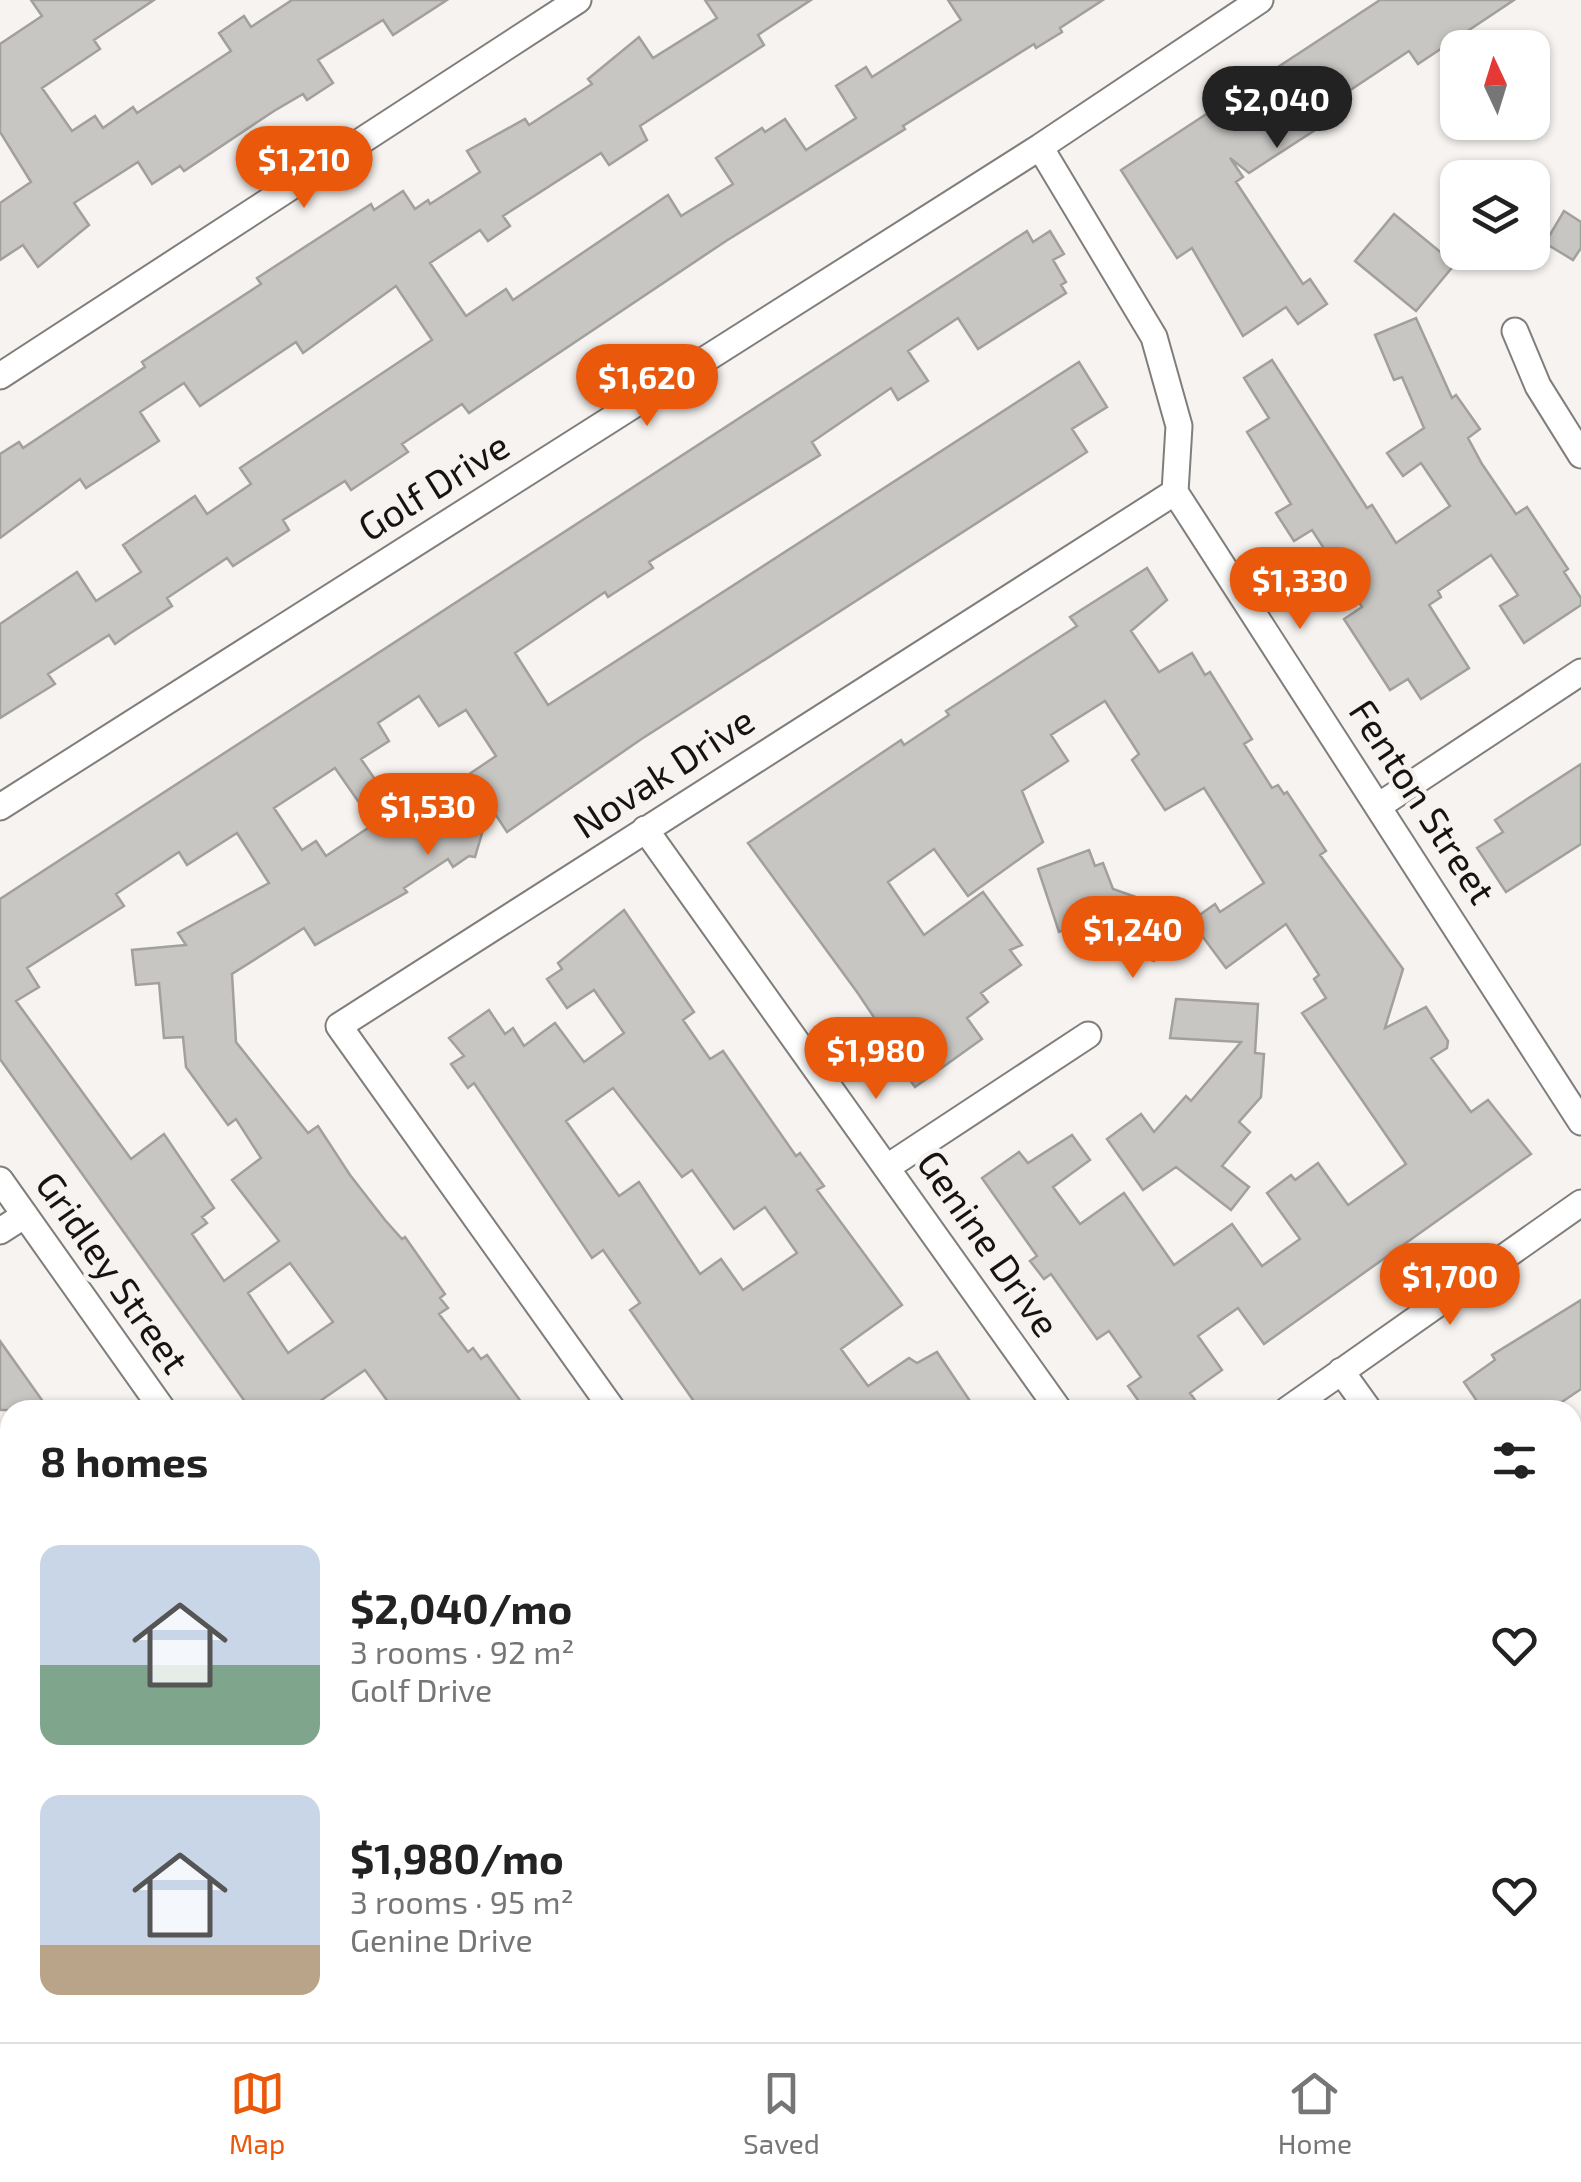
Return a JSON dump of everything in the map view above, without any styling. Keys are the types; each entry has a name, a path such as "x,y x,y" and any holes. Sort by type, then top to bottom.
{"street":[{"path":"0,376 578,0"},
{"name":"Golf Drive","path":"0,807 1040,147 1260,0"},
{"path":"1040,147 1154,336 1179,426 1175,492"},
{"path":"1515,331 1538,386 1581,456"},
{"name":"Fenton Street","path":"1175,492 1581,1122"},
{"name":"Novak Drive","path":"606,1400 339,1026 1175,492"},
{"path":"1380,805 1581,672"},
{"name":"Genine Drive","path":"644,829 889,1166 1052,1400"},
{"path":"889,1166 1088,1035"},
{"name":"Gridley Street","path":"0,1180 156,1400"},
{"path":"1301,1400 1581,1203"},
{"path":"0,1231 24,1215"},
{"path":"1341,1371 1362,1400"}],"building":[{"path":"31,0 154,0 94,40 100,49 42,88 72,131 95,116 103,128 133,107 137,113 231,51 219,33 244,16 251,27 292,0 447,0 393,35 383,20 318,60 333,83 307,100 303,94 274,111 184,171 180,166 152,184 138,162 74,203 89,225 38,267 23,245 0,260 0,203 31,182 0,132 0,44 42,16"},
{"path":"705,0 811,0 758,35 764,45 640,126 647,140 609,165 601,153 503,216 510,226 488,241 480,230 430,263 466,316 506,289 513,300 668,195 681,216 733,184 716,158 762,128 765,132 785,119 806,150 856,118 836,86 866,67 872,77 961,20 948,0 1103,0 1060,28 1062,32 1036,48 1034,44 903,126 905,129 726,241 469,413 462,404 402,444 408,452 351,490 345,481 283,520 289,530 233,566 227,558 167,598 172,606 115,644 109,635 48,674 55,684 0,718 0,624 77,572 96,601 141,572 123,545 195,496 207,514 251,484 240,468 432,340 396,286 303,353 296,342 200,406 184,383 140,412 159,441 86,488 80,479 0,538 0,454 19,442 23,448 145,367 142,362 261,284 257,278 371,204 374,210 403,191 415,209 428,200 430,204 480,172 467,151 525,119 529,125 592,84 588,79 639,37 653,58 717,18"},
{"path":"1380,0 1514,0 1469,30 1440,30 1440,49 1418,64 1409,51 1322,109 1329,121 1249,173 1230,158 1243,177 1236,182 1303,284 1310,279 1327,304 1298,324 1286,307 1243,336 1192,248 1177,258 1121,170"},
{"path":"1564,211 1581,222 1581,248 1573,260 1550,246 1550,235"},
{"path":"1394,214 1440,252 1440,270 1450,270 1416,311 1355,261"},
{"path":"1027,231 1033,242 1050,231 1064,254 1053,260 1066,282 1061,285 1066,293 978,349 958,318 908,351 928,381 898,400 891,388 812,442 820,455 649,562 653,568 608,597 605,592 515,653 548,705 1079,362 1107,407 1072,429 1087,452 640,740 507,832 490,806 475,857 469,856 453,867 448,859 404,888 407,892 315,945 304,928 232,974 236,1042 308,1133 318,1126 350,1175 385,1220 402,1239 405,1237 445,1294 440,1298 448,1308 439,1314 468,1352 473,1348 481,1359 487,1355 520,1400 387,1400 365,1370 322,1400 244,1400 0,1059 0,899","holes":["419,696 439,726 466,710 496,756 447,789 442,781 396,810 361,759 389,741 378,723","335,768 374,824 326,856 316,841 302,850 274,808","237,833 269,883 178,933 186,945 132,950 136,985 159,983 164,1038 183,1037 186,1067 228,1125 236,1119 261,1158 232,1180 279,1241 224,1281 192,1234 207,1223 202,1217 214,1208 164,1134 131,1159 16,1001 39,987 27,968 124,906 116,894 179,852 187,865","290,1263 333,1322 288,1353 248,1293"]},
{"path":"1416,318 1452,398 1456,395 1480,429 1468,438 1482,464 1516,514 1527,507 1568,569 1564,572 1581,598 1581,605 1524,643 1500,606 1518,595 1491,555 1438,591 1441,597 1429,605 1469,668 1421,699 1408,679 1390,690 1344,619 1362,607 1312,530 1294,541 1276,513 1291,504 1247,432 1269,418 1244,378 1272,360 1367,508 1372,505 1396,543 1450,506 1421,463 1403,476 1387,453 1424,428 1402,377 1394,380 1375,335"},
{"path":"1147,568 1167,600 1131,631 1159,672 1192,653 1205,675 1210,672 1252,739 1244,744 1272,788 1278,785 1284,794 1287,792 1326,851 1320,855 1403,969 1385,1028 1426,1007 1448,1041 1447,1048 1431,1058 1471,1112 1488,1100 1531,1154 1264,1344 1238,1308 1198,1336 1222,1370 1190,1393 1195,1400 1138,1400 1128,1386 1141,1377 1109,1331 1097,1339 1051,1274 1044,1279 1030,1261 1037,1256 982,1178 1019,1152 1028,1163 1072,1135 1090,1160 1053,1187 1080,1224 1124,1193 1174,1265 1232,1224 1262,1266 1300,1239 1267,1193 1291,1175 1295,1180 1318,1163 1348,1205 1406,1164 1302,1013 1326,998 1314,979 1319,975 1286,924 1226,968 1191,921 1215,904 1220,912 1264,883 1204,788 1165,810 1132,760 1139,754 1105,701 1051,735 1068,761 1022,791 1043,842 968,896 934,849 888,882 924,935 983,892 1022,945 1010,950 1021,965 981,993 988,1002 967,1018 982,1039 915,1087 891,1054 896,1050 857,992 748,843 901,740 904,745 949,715 946,711 1077,626 1070,617"},
{"path":"1581,764 1581,844 1506,892 1477,848 1503,832 1495,820"},
{"path":"1089,850 1095,866 1103,863 1113,889 1173,910 1154,961 1116,948 1132,905 1059,932 1038,869"},
{"path":"624,910 694,1012 683,1020 710,1059 723,1051 796,1156 800,1153 824,1186 817,1190 902,1305 841,1349 868,1386 909,1358 917,1363 937,1352 969,1400 693,1400 630,1310 640,1303 603,1250 592,1258 474,1083 468,1088 451,1064 464,1056 449,1038 489,1010 505,1034 513,1028 524,1046 555,1023 584,1062 624,1033 594,990 567,1008 547,979 562,969 558,963","holes":["613,1088 682,1177 692,1170 734,1229 765,1207 797,1253 743,1290 721,1259 700,1274 639,1182 619,1196 566,1121"]},
{"path":"1176,999 1258,1004 1255,1053 1264,1054 1261,1097 1239,1122 1250,1132 1222,1166 1249,1187 1231,1210 1176,1167 1143,1190 1107,1139 1141,1114 1154,1132 1186,1096 1191,1101 1241,1042 1170,1038"},
{"path":"1581,1300 1581,1389 1565,1400 1476,1400 1464,1382 1495,1360 1492,1355"},
{"path":"0,1341 42,1400 0,1400"}]}
